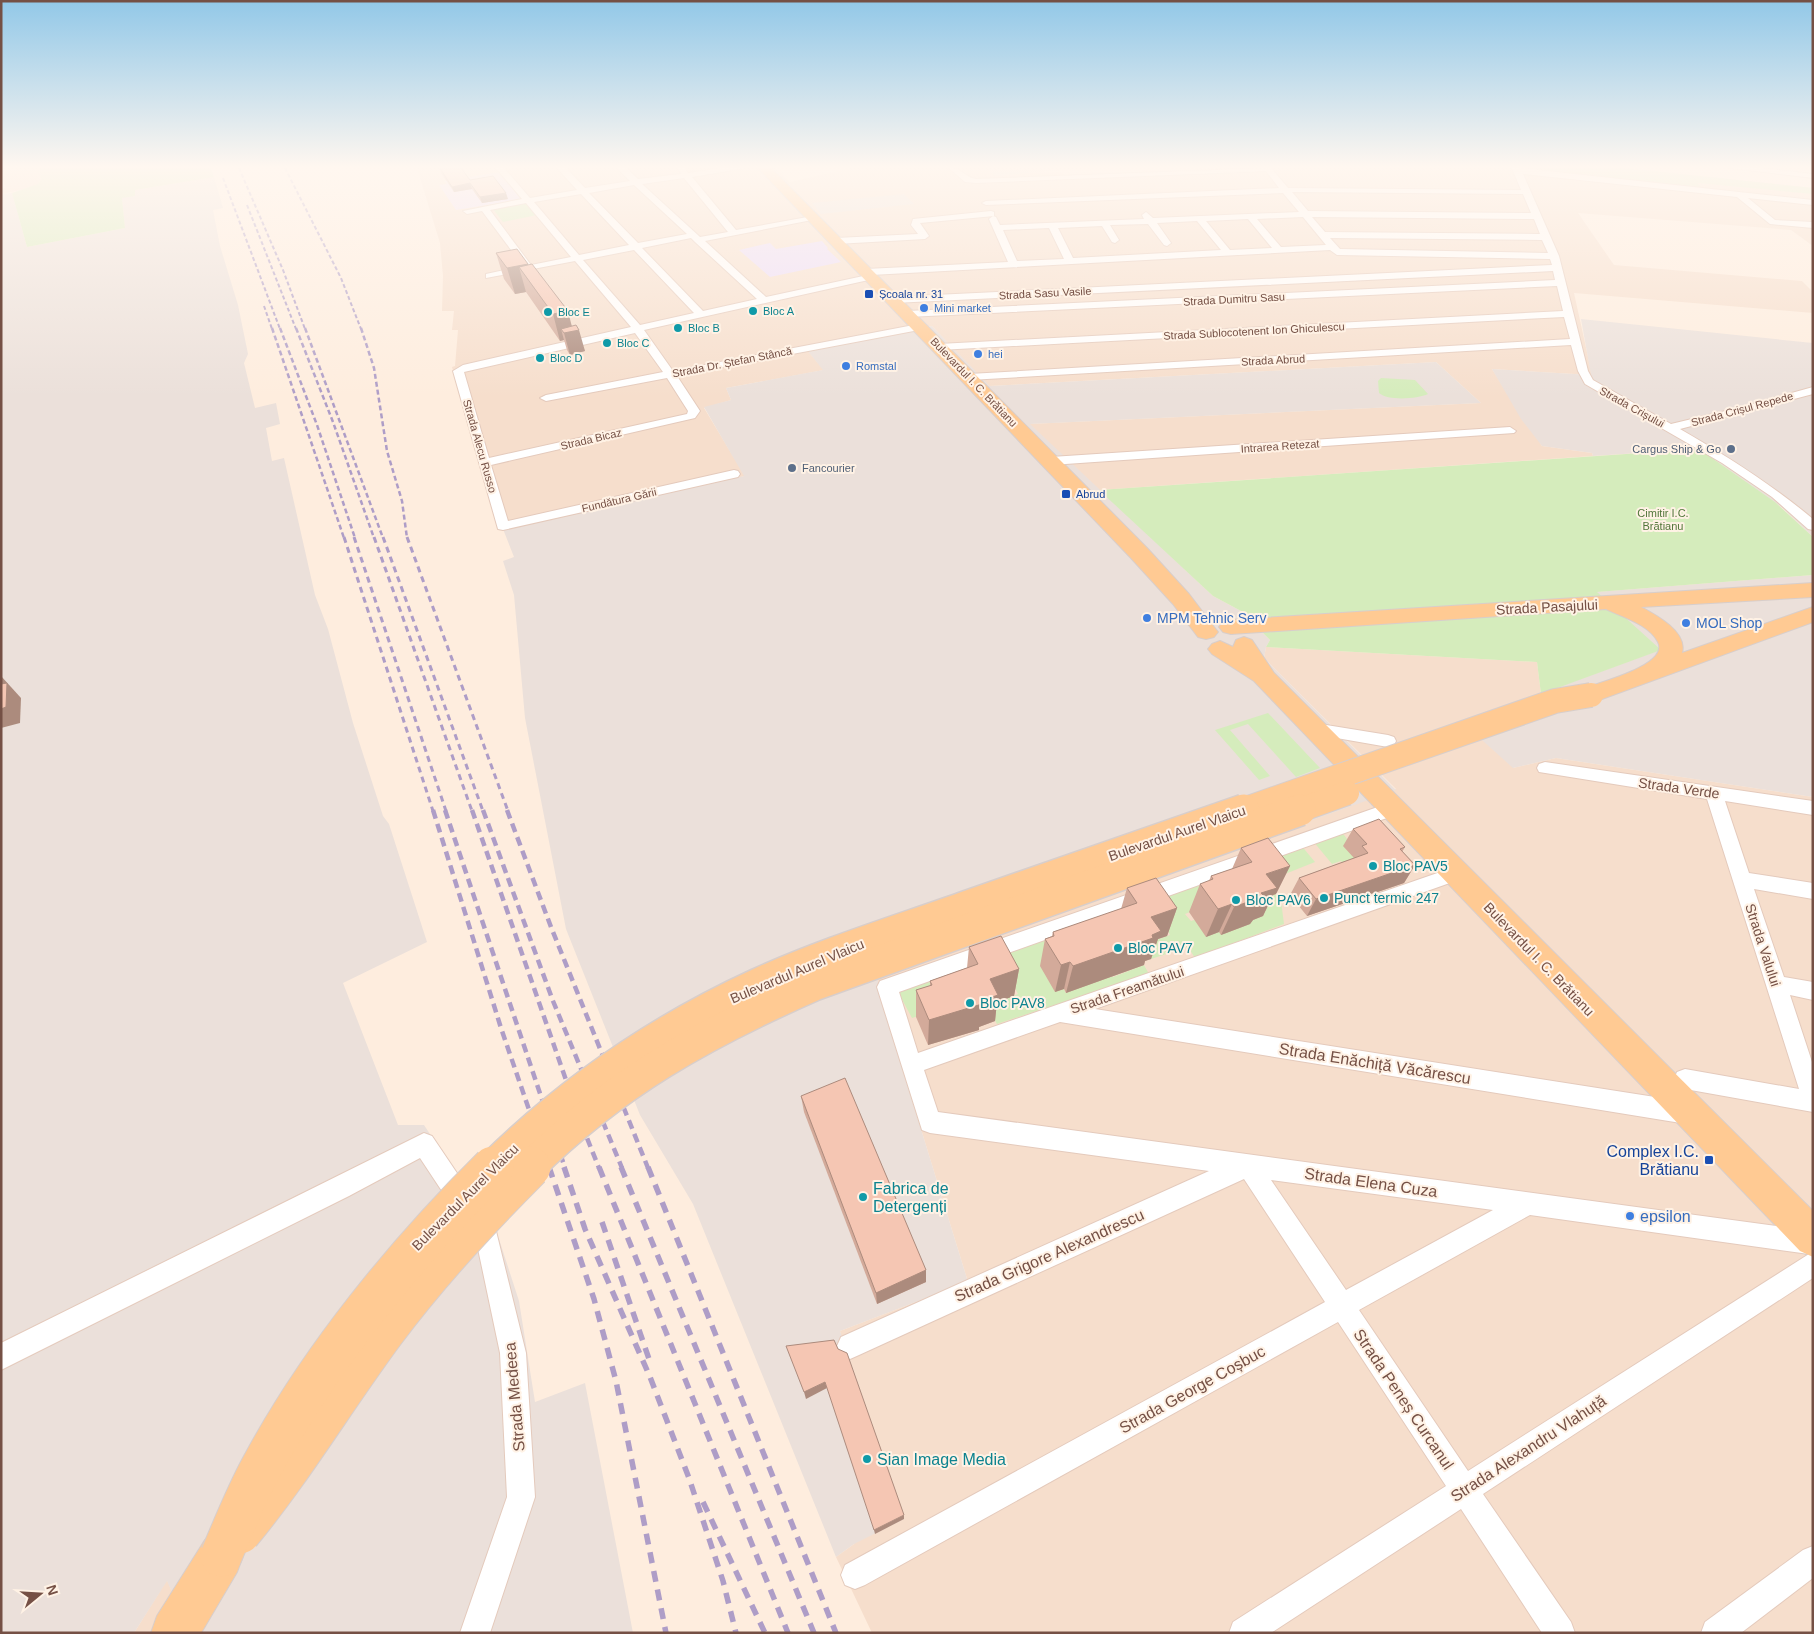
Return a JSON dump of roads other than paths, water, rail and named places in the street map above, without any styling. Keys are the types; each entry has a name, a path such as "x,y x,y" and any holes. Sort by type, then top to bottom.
{"main road":[{"name":"Bulevardul I. C. Brătianu","path":"839,244 1051,461 1181,599 1228,637 1314,730 1813,1238"},
{"path":"1144,558 1194,598 1228,616 1254,620 1312,620"},
{"name":"Strada Pasajului","path":"1782,591 1813,586"},
{"name":"Strada Pasajului","path":"1228,637 1276,629 1312,620 1607,604 1813,590"},
{"path":"1607,604 1635,612 1664,634 1671,652 1669,658 1650,673"},
{"name":"Bulevardul Aurel Vlaicu","path":"174,1633 221,1556 272,1497 328,1410 384,1331 429,1275 523,1172 575,1126 633,1080 745,1015 814,985 1355,790 1568,710 1591,695 1812,614"},
{"path":"1274,688 1262,662 1260,647 1272,636 1312,620"}],"street":[{"path":"511,244 531,271"},
{"path":"565,244 638,328 670,373"},
{"path":"489,276 531,271 577,258 648,244"},
{"path":"703,244 763,300"},
{"path":"1005,244 1014,264"},
{"path":"1062,244 1070,261"},
{"path":"1221,244 1228,253"},
{"path":"1274,244 1279,250"},
{"path":"1330,244 1337,252 1554,256"},
{"name":"Strada Crișului","path":"1549,244 1554,256 1582,371 1589,382 1726,460 1776,494 1813,526"},
{"path":"635,246 700,314"},
{"path":"638,328 868,274 1014,264 1332,247"},
{"name":"Strada Sasu Vasile","path":"893,300 1557,268"},
{"name":"Strada Dumitru Sasu","path":"906,314 1561,283"},
{"name":"Strada Sublocotenent Ion Ghiculescu","path":"939,347 1569,314"},
{"name":"Strada Dr. Ștefan Stâncă","path":"546,398 919,326"},
{"name":"Strada Alecu Russo","path":"503,526 458,371 463,368 582,337 638,328"},
{"name":"Strada Abrud","path":"969,378 1576,342"},
{"name":"Strada Bicaz","path":"485,463 691,416 694,411 670,373"},
{"name":"Strada Crișul Repede","path":"1670,428 1745,410 1813,390"},
{"name":"Intrarea Retezat","path":"1051,461 1510,431"},
{"name":"Fundătura Gării","path":"503,526 734,474"},
{"path":"1314,730 1388,741"},
{"name":"Strada Verde","path":"1545,768 1813,808"},
{"name":"Strada Valului","path":"1714,793 1813,1098"},
{"path":"911,1065 888,987 1392,809"},
{"name":"Strada Freamătului","path":"911,1065 1456,874"},
{"path":"1742,879 1813,891"},
{"path":"1776,984 1813,991"},
{"name":"Strada Enăchiță Văcărescu","path":"1060,1013 1690,1113"},
{"name":"Strada Elena Cuza","path":"911,1065 930,1122 1813,1242"},
{"path":"1685,1078 1813,1102"},
{"name":"Strada Medeea","path":"1,1357 341,1188 424,1144 488,1239 512,1353 521,1497 475,1633"},
{"name":"Strada Peneș Curcanul","path":"1248,1165 1560,1633"},
{"name":"Strada Grigore Alexandrescu","path":"850,1346 1248,1165"},
{"name":"Strada George Coșbuc","path":"855,1576 1529,1203"},
{"name":"Strada Alexandru Vlahuță","path":"1244,1633 1813,1264"},
{"path":"1716,1633 1813,1560"}],"railway":[{"path":"248,244 280,329"},
{"path":"263,244 296,329"},
{"path":"272,244 305,329"},
{"path":"324,244 341,278 361,329"},
{"path":"264,306 272,329"},
{"path":"272,328 344,538"},
{"path":"280,328 317,425 355,538"},
{"path":"296,328 333,422 374,538"},
{"path":"305,328 383,538"},
{"path":"361,328 374,368 387,451 402,501 407,538"},
{"path":"344,537 433,811"},
{"path":"354,537 446,811"},
{"path":"374,537 472,811"},
{"path":"383,537 483,811"},
{"path":"407,537 508,811"},
{"path":"433,810 501,1028 549,1168"},
{"path":"445,810 565,1168"},
{"path":"472,810 581,1123 599,1168"},
{"path":"483,810 553,1001 622,1168"},
{"path":"507,810 551,927 648,1168"},
{"path":"549,1167 594,1299 616,1381 666,1633"},
{"path":"564,1167 585,1229 650,1377 689,1478 723,1581 736,1633"},
{"path":"599,1167 788,1633"},
{"path":"621,1167 814,1633"},
{"path":"648,1167 836,1633"},
{"path":"602,1222 649,1359"},
{"path":"703,1502 765,1633"}],"place":[{"name":"Școala nr. 31","path":"869,294"},
{"name":"Mini market","path":"924,308"},
{"name":"Bloc A","path":"753,311"},
{"name":"Bloc E","path":"548,312"},
{"name":"Bloc B","path":"678,328"},
{"name":"Bloc C","path":"607,343"},
{"name":"hei","path":"978,354"},
{"name":"Bloc D","path":"540,358"},
{"name":"Romstal","path":"846,366"},
{"name":"Cargus Ship & Go","path":"1731,449"},
{"name":"Fancourier","path":"792,468"},
{"name":"Abrud","path":"1066,494"},
{"name":"MPM Tehnic Serv","path":"1147,618"},
{"name":"MOL Shop","path":"1686,623"},
{"name":"Bloc PAV5","path":"1373,866"},
{"name":"Punct termic 247","path":"1324,898"},
{"name":"Bloc PAV6","path":"1236,900"},
{"name":"Bloc PAV7","path":"1118,948"},
{"name":"Bloc PAV8","path":"970,1003"},
{"name":"Complex I.C. Brătianu","path":"1709,1160"},
{"name":"Fabrica de Detergenți","path":"863,1197"},
{"name":"epsilon","path":"1630,1216"},
{"name":"Sian Image Media","path":"867,1459"}],"park label":[{"name":"Cimitir I.C. Brătianu","path":"1663,519"}]}
